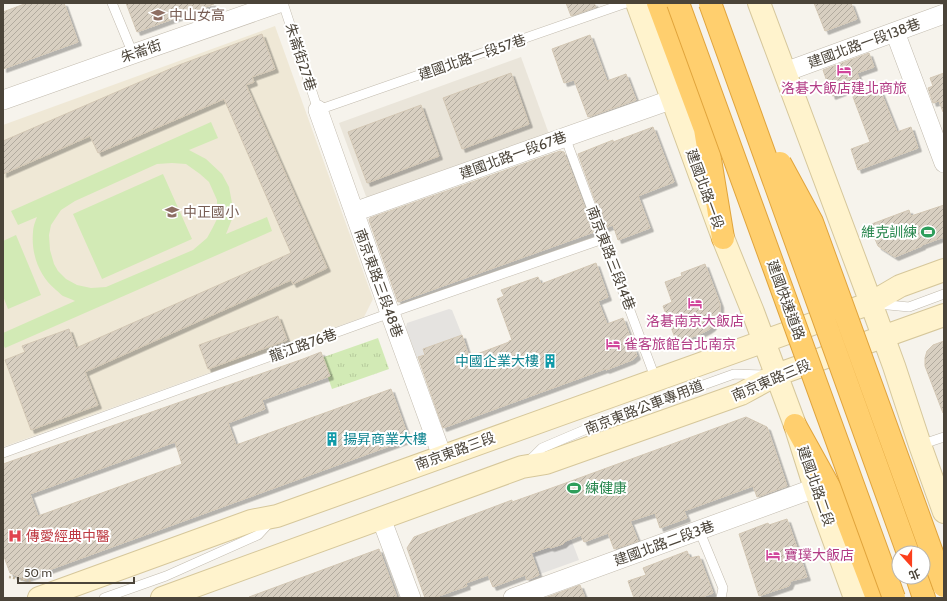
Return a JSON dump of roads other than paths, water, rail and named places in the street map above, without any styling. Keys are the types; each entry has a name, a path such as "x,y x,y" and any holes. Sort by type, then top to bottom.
{"highway":[{"path":"658,3 704,129 723,238"},
{"name":"建國快速道路","path":"678,3 894,598"},
{"name":"建國快速道路","path":"710,3 905,545"},
{"path":"746,102 812,222 944,586"},
{"path":"795,425 847,519 877,598"},
{"path":"920,585 924,598"}],"main road":[{"name":"建國北路一段","path":"637,3 723,238 753,312 776,375"},
{"path":"759,3 894,366 944,512"},
{"name":"南京東路三段","path":"36,590 251,521 277,516 871,303 900,286 944,270"},
{"name":"南京東路三段","path":"171,597 380,518 522,467 546,463 742,394 776,375 944,315"},
{"name":"建國北路二段","path":"776,375 795,425 815,488 854,598"}],"street":[{"name":"朱崙街","path":"3,100 279,3"},
{"name":"建國北路一段138巷","path":"785,72 944,14"},
{"path":"895,32 937,125 944,163"},
{"name":"建國北路一段67巷","path":"354,212 673,99"},
{"name":"南京東路三段48巷","path":"318,110 442,456"},
{"name":"建國北路二段3巷","path":"513,598 815,488"},
{"path":"380,518 411,598"}],"lane":[{"path":"112,3 133,54"},
{"name":"朱崙街27巷","path":"283,3 318,110"},
{"name":"建國北路一段57巷","path":"318,110 626,3"},
{"name":"南京東路三段14巷","path":"565,137 656,380"},
{"name":"龍江路76巷","path":"3,453 390,313 603,239"},
{"path":"871,303 909,307 944,294"},
{"path":"920,445 944,437"},
{"path":"104,598 166,576 258,534 277,516"},
{"path":"699,530 723,588 721,598"}],"place":[{"name":"中山女高","path":"158,15"},
{"name":"洛碁大飯店建北商旅","path":"844,70"},
{"name":"中正國小","path":"172,212"},
{"name":"維克訓練","path":"928,232"},
{"name":"洛碁南京大飯店","path":"695,303"},
{"name":"雀客旅館台北南京","path":"613,344"},
{"name":"中國企業大樓","path":"550,361"},
{"name":"揚昇商業大樓","path":"332,439"},
{"name":"練健康","path":"574,488"},
{"name":"傳愛經典中醫","path":"15,536"},
{"name":"寶璞大飯店","path":"773,555"}]}
